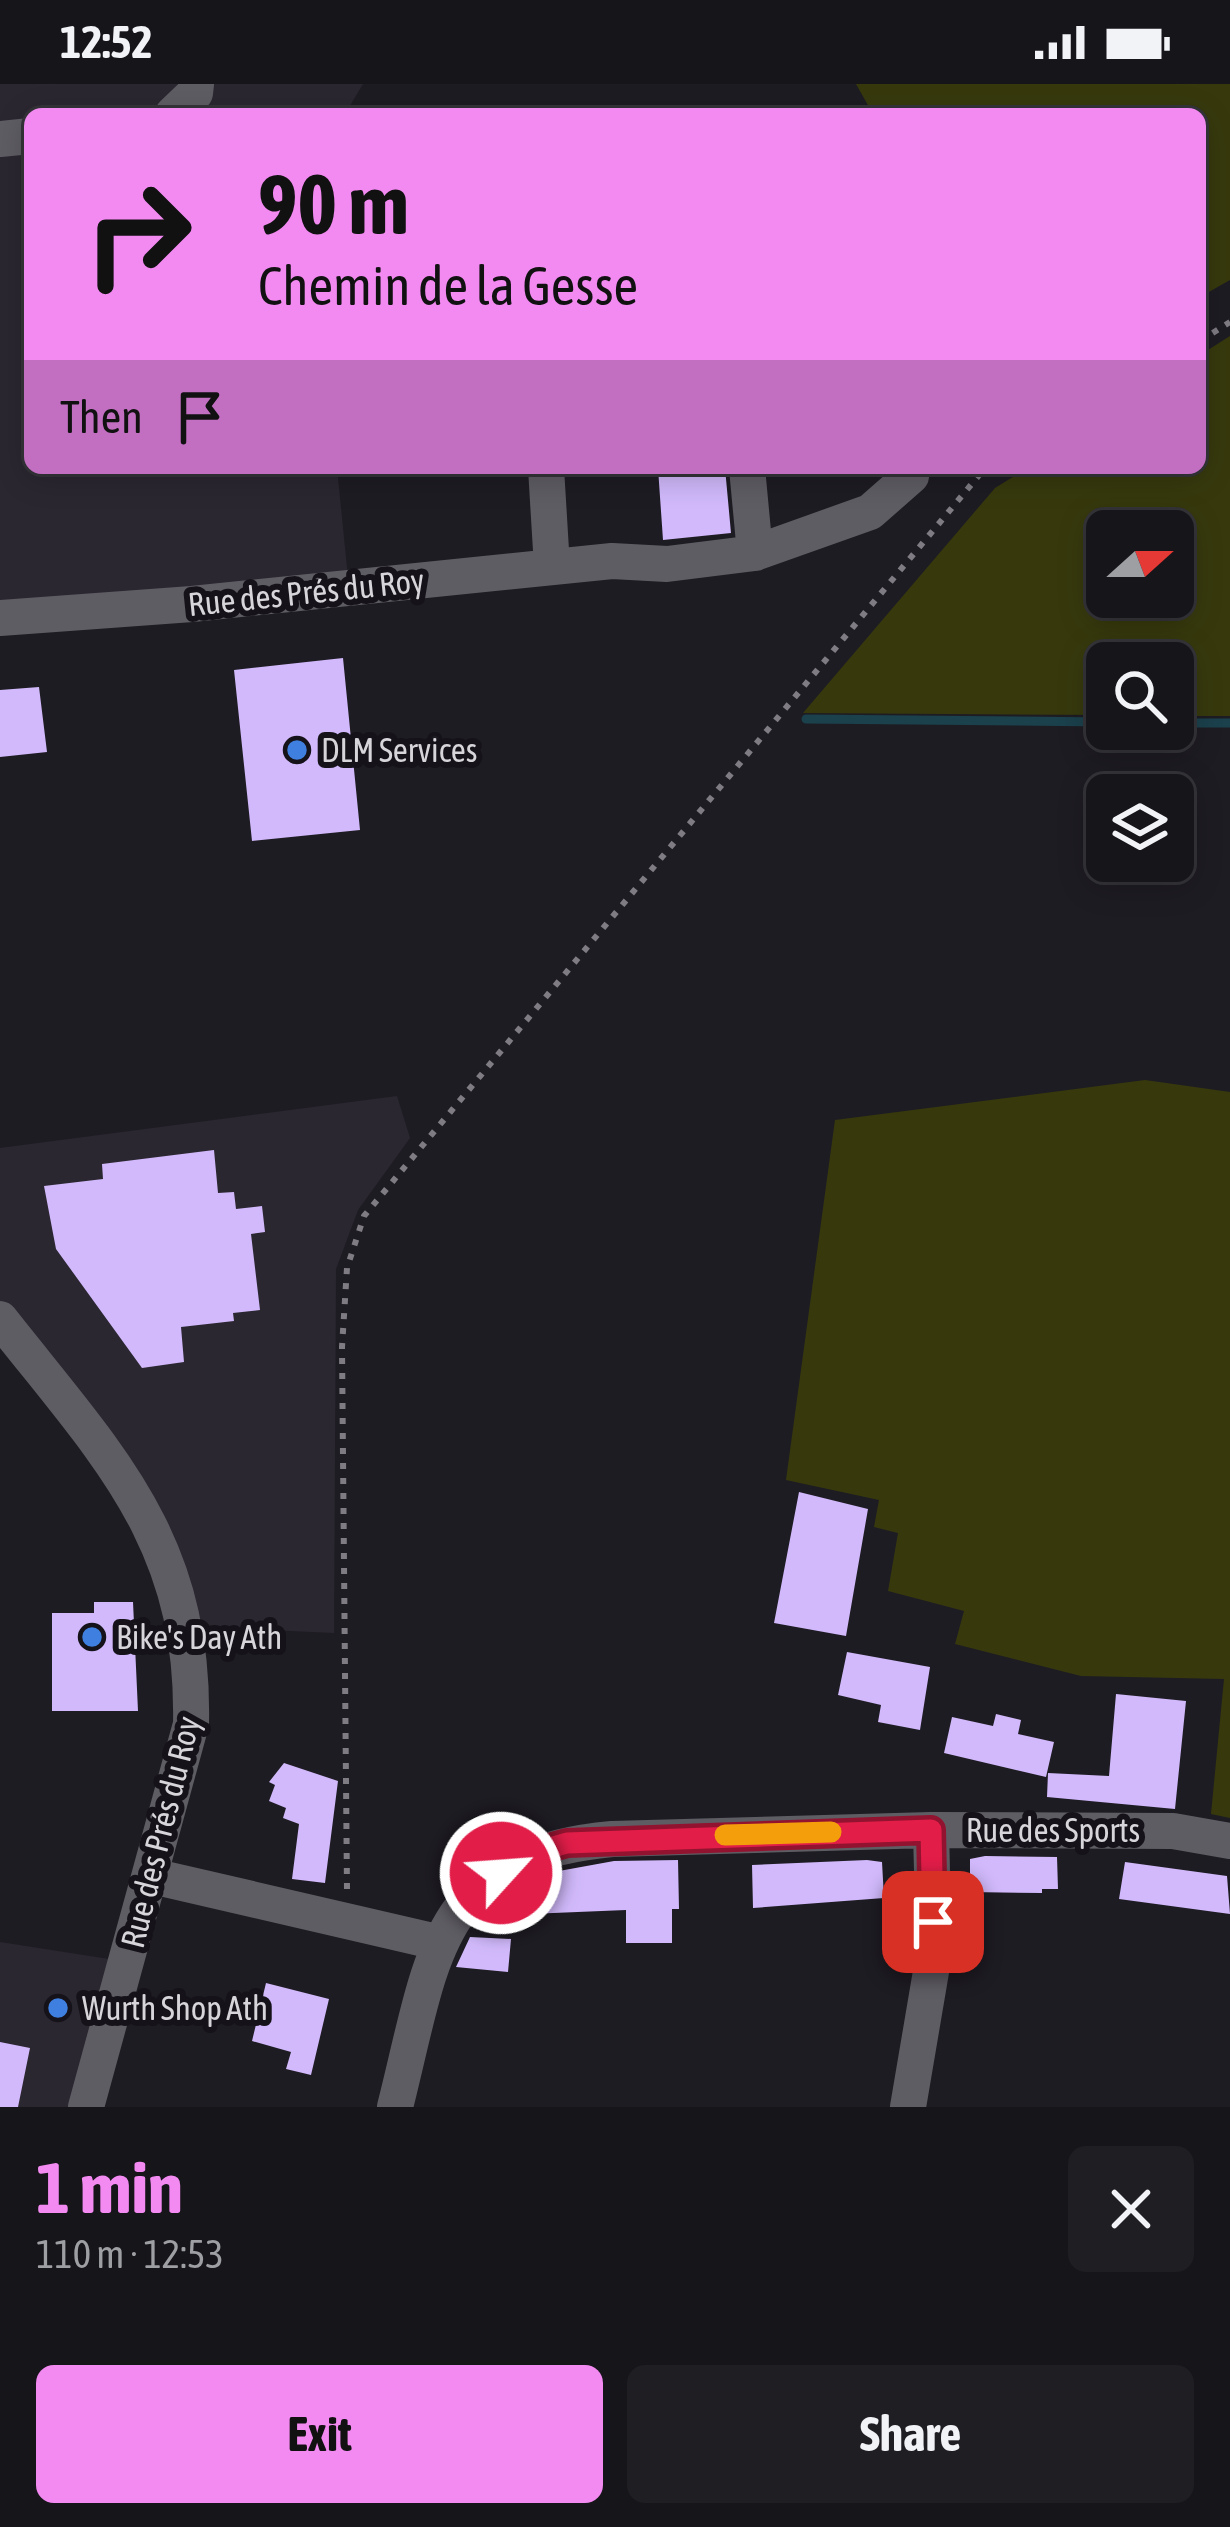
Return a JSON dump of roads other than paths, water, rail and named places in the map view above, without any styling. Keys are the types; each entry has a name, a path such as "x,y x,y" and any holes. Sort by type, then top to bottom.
{"street":[{"path":"179,108 195,93 196,84"},
{"path":"546,474 552,567"},
{"path":"748,474 755,553"},
{"name":"Rue des Prés du Roy","path":"0,618 192,604 612,561 667,564 755,553 870,512 910,474"},
{"name":"Rue des Prés du Roy","path":"0,1319 128,1484 166,1559 187,1626 191,1724 86,2107"},
{"path":"908,2107 934,1954 931,1830"},
{"name":"Rue des Sports","path":"395,2107 437,1942 452,1914 535,1852 567,1843 931,1830 1173,1832 1230,1841"},
{"path":"152,1876 437,1942"}],"waterway":[{"path":"806,719 1086,722"},
{"path":"1194,723 1230,723"}],"place":[{"name":"DLM Services","path":"297,750"},
{"name":"Bike's Day Ath","path":"92,1637"},
{"name":"Wurth Shop Ath","path":"58,2008"}]}
